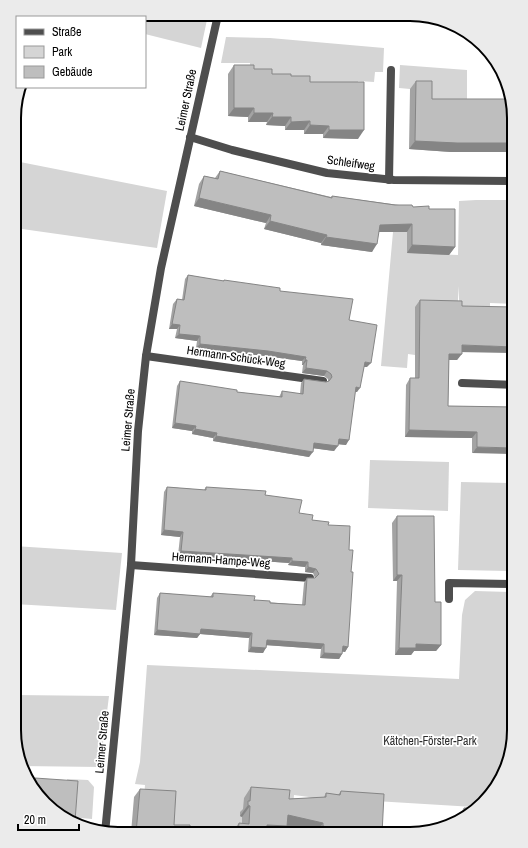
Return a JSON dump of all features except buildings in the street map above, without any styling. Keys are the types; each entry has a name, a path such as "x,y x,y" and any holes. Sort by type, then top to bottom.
{"street":[{"name":"Leimer Straße","path":"106,826 131,565 138,431 146,356 161,268 217,21"},
{"path":"389,180 391,70"},
{"name":"Schleifweg","path":"190,137 232,150 327,173 389,180 507,181"},
{"name":"Hermann-Schück-Weg","path":"146,356 323,381"},
{"path":"462,383 507,385"},
{"name":"Hermann-Hampe-Weg","path":"131,565 310,578"},
{"path":"449,599 449,583 507,584"}],"green space":[{"path":"146,21 207,21 201,48 146,34"},
{"path":"226,37 270,38 384,48 383,72 375,72 374,82 358,81 358,90 305,82 287,76 250,72 250,63 221,63"},
{"path":"400,65 467,70 467,107 447,108 410,89 399,88"},
{"path":"21,162 167,191 157,248 21,229"},
{"path":"507,200 507,304 490,303 490,310 460,311 458,286 458,307 415,355 408,354 407,368 381,366 393,232 407,232 407,253 458,255 459,201"},
{"path":"370,460 449,462 448,511 368,508"},
{"path":"461,482 507,483 507,571 458,570"},
{"path":"21,546 122,553 116,610 21,604"},
{"name":"Kätchen-Förster-Park","path":"475,591 507,592 507,736 505,749 502,761 491,784 469,807 294,795 292,827 171,827 144,798 145,785 135,784 140,762 147,665 459,679 462,615 465,600"},
{"path":"21,695 109,696 100,767 28,766 21,736"},
{"path":"67,779 88,780 94,787 92,819 77,818 70,814"}]}
